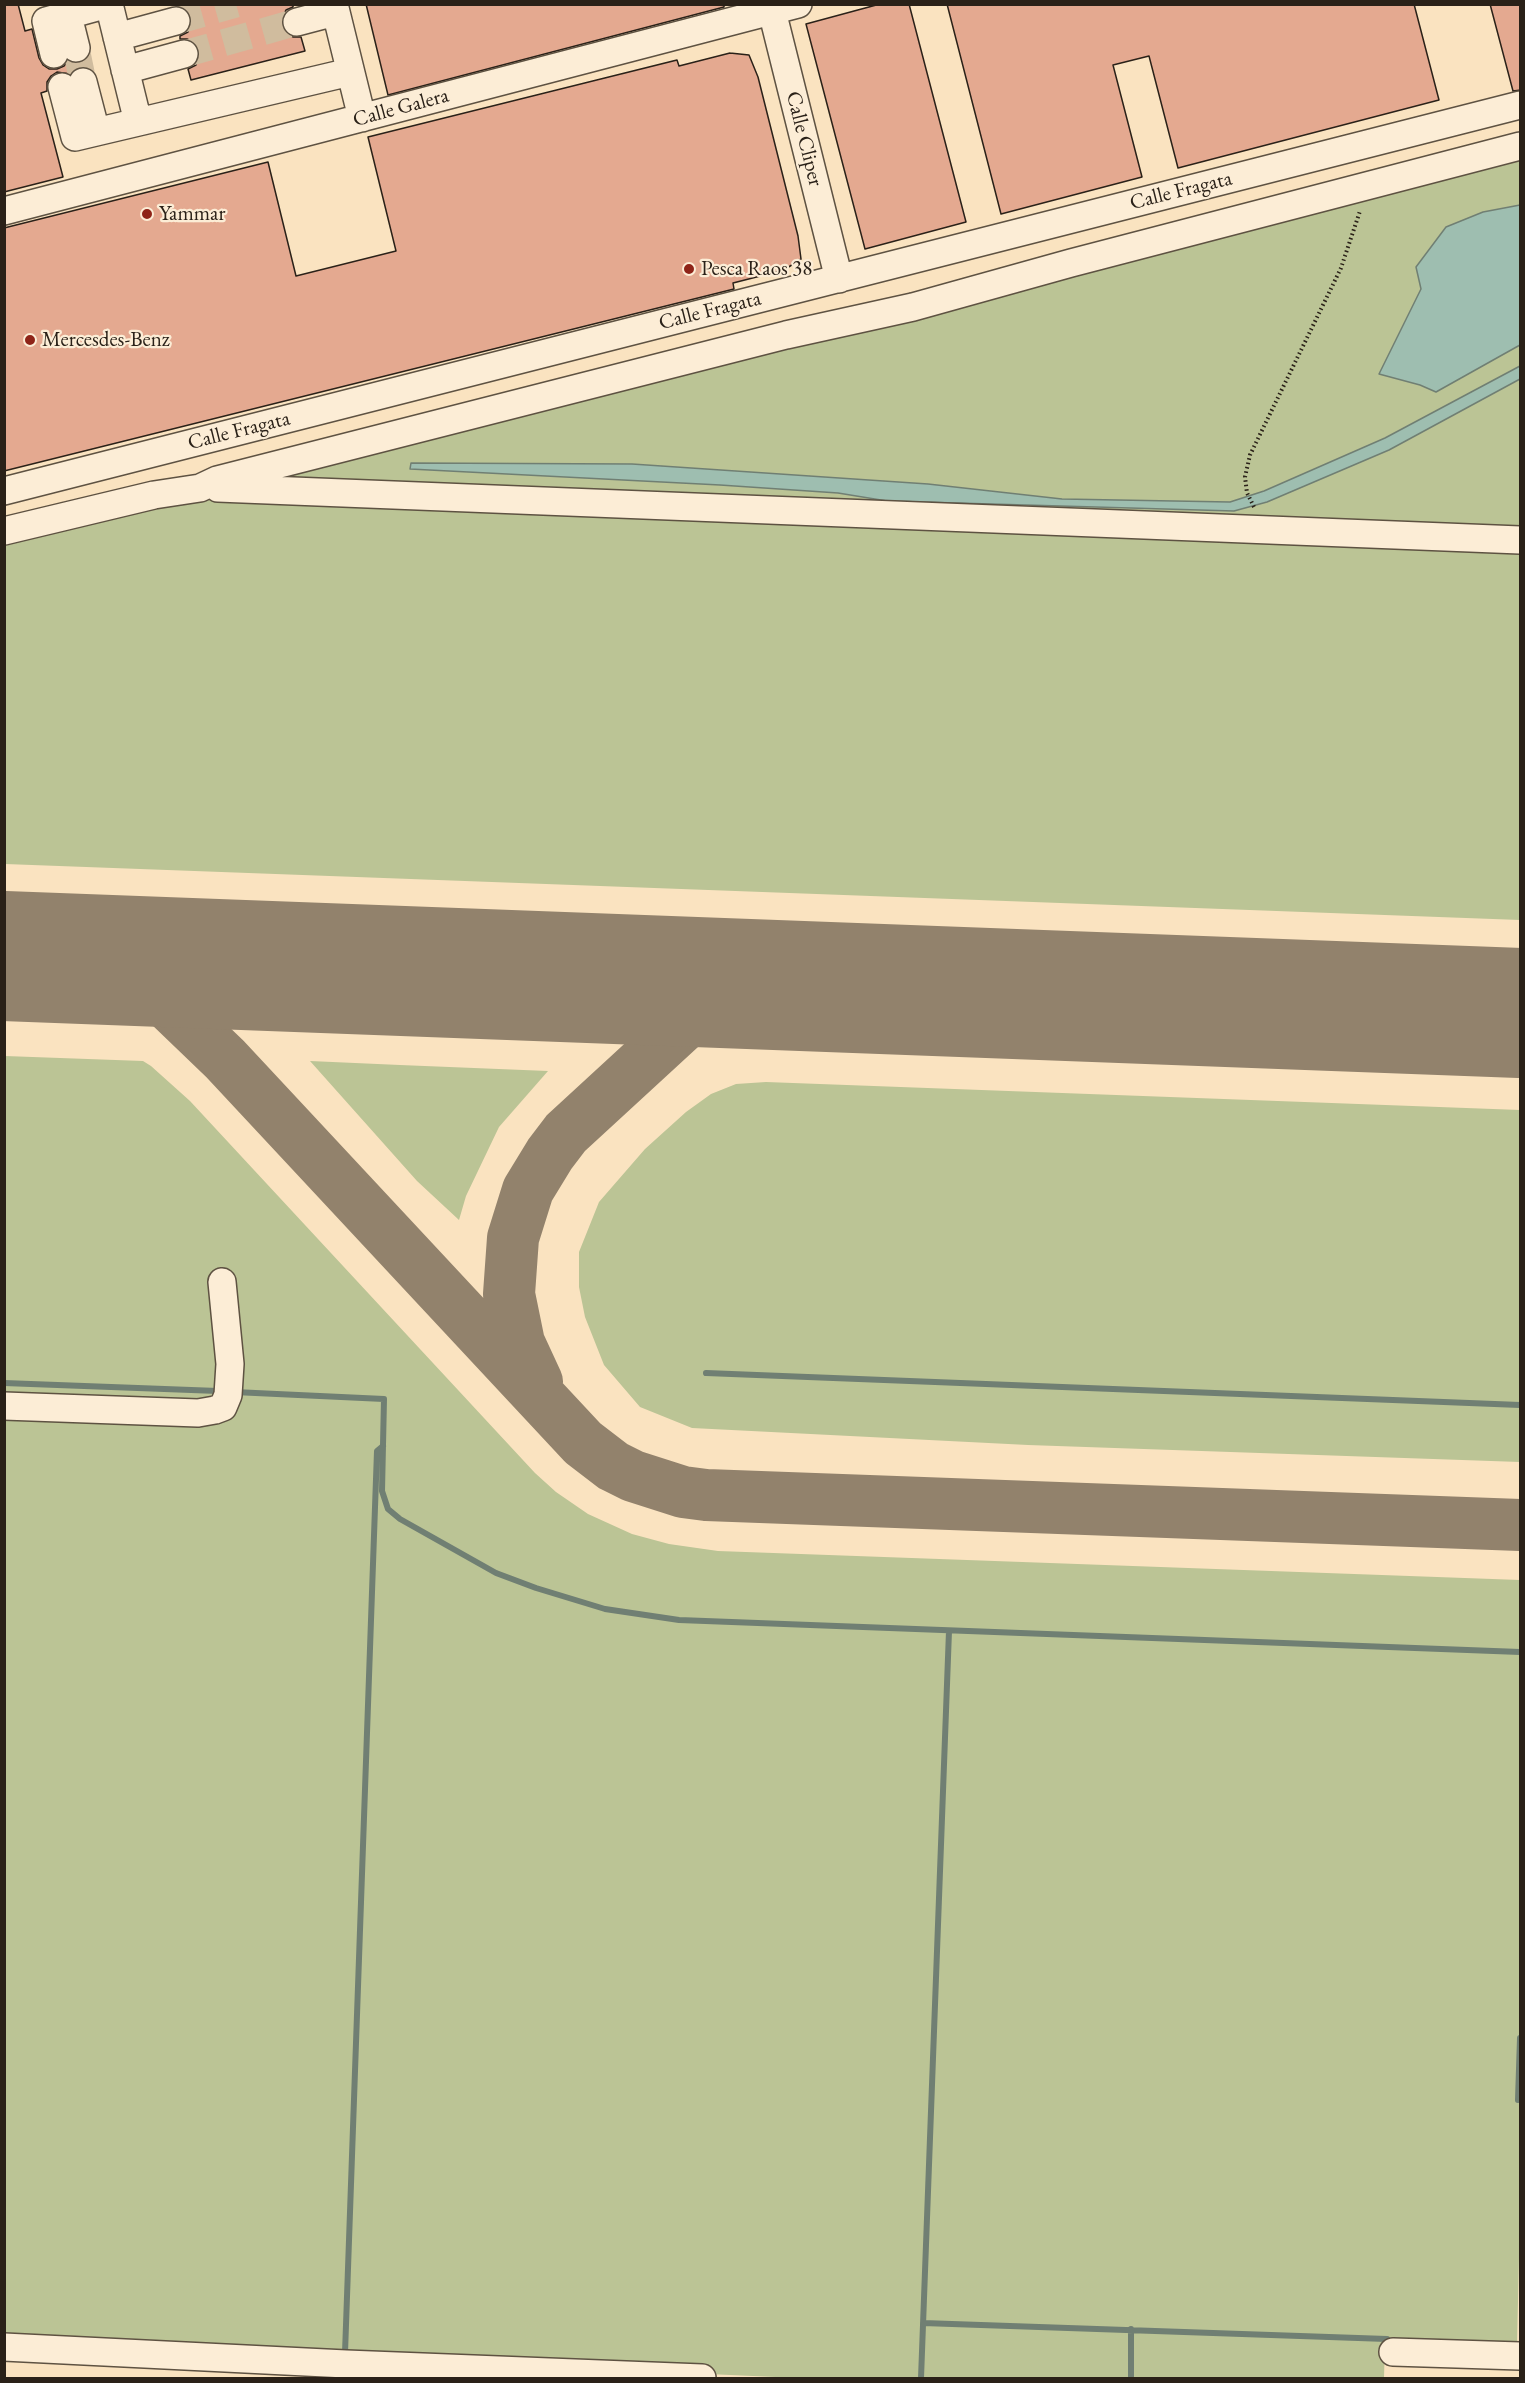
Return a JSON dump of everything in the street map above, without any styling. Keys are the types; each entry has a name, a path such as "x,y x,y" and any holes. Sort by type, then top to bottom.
{"street":[{"path":"65,51 66,10 109,4 138,122"},
{"name":"Calle Galera","path":"4,211 362,118 766,8 798,4"},
{"path":"297,22 335,8 362,118"},
{"name":"Calle Cliper","path":"766,8 839,279"},
{"path":"117,37 176,21"},
{"path":"125,70 184,54"},
{"path":"73,84 96,132 350,72"},
{"name":"Calle Fragata","path":"4,491 1521,105"},
{"path":"200,488 227,477 786,335 913,307 1071,263 1521,146"},
{"path":"4,531 162,493 200,488 1521,540"},
{"path":"4,1406 198,1413 223,1407 228,1395 230,1364 222,1282"},
{"path":"4,2348 702,2379"},
{"path":"1393,2352 1521,2356"}],"path":[{"path":"1255,510 1247,493 1245,477 1250,455 1341,268 1366,185"}],"green space":[{"path":"1520,150 1520,205 1483,212 1446,227 1416,267 1421,289 1379,374 1420,385 1436,392 1520,345 1520,366 1385,438 1264,491 1230,502 1062,499 928,484 632,464 410,469 720,485 838,493 887,501 1005,506 1267,502 1389,450 1520,379 1520,534 236,483"},
{"path":"177,498 1520,546 1520,920 5,864 5,537"},
{"path":"5,1056 143,1061 151,1066 190,1101 535,1473 556,1492 588,1514 632,1534 669,1544 718,1551 1520,1580 1520,2215 1517,2345 1385,2341 1384,2378 798,2378 5,2343"},
{"path":"310,1061 548,1071 499,1127 466,1196 459,1220 417,1181"},
{"path":"766,1082 1520,1110 1520,1462 1028,1445 692,1428 640,1407 604,1365 585,1317 579,1287 579,1252 599,1202 645,1149 686,1112 711,1094 736,1084"}],"shaded area":[{"path":"1520,205 1520,345 1436,392 1420,385 1379,374 1421,289 1416,267 1446,227 1483,212"},
{"path":"1520,366 1520,379 1389,450 1267,502 1234,511 887,501 838,493 720,485 410,469 411,463 632,464 928,484 1062,499 1230,502 1264,491 1385,438"}],"building":[{"path":"4,4 18,4 25,31 32,29 43,65 49,69 57,69 68,61 79,63 88,58 90,69 78,67 70,74 57,72 47,82 47,91 41,93 63,177 4,192"},
{"path":"172,4 293,4 293,7 286,10 282,17 282,25 286,33 293,37 301,37 305,51 191,80 188,69 196,65 199,50 195,42 180,39 180,36 188,32 191,17 187,9"},
{"path":"366,4 724,4 724,7 388,95"},
{"path":"880,4 909,4 966,222 865,249 806,24"},
{"path":"947,4 1414,4 1439,100 1178,168 1149,56 1113,65 1142,177 1001,214"},
{"path":"1490,4 1521,4 1521,90 1513,91"},
{"path":"730,53 749,55 758,77 798,236 801,259 784,270 733,283 734,289 4,471 4,228 268,162 296,276 396,251 368,137 677,60 679,66"}],"waterway":[{"path":"706,1373 1520,1405"},
{"path":"4,1383 218,1391"},
{"path":"234,1392 384,1399 382,1491 388,1509 400,1519 496,1573 605,1609 679,1620 1520,1652"},
{"path":"345,2353 377,1451 383,1446"},
{"path":"921,2378 949,1631"},
{"path":"1518,2100 1520,2038"},
{"path":"923,2323 1387,2339"},
{"path":"1131,2329 1131,2378"}],"taxiway":[{"path":"123,961 225,1059 583,1443 613,1466 633,1476 683,1492 706,1495 1520,1525"},
{"path":"537,1382 519,1343 509,1294 513,1238 528,1190 566,1133 728,984"}],"runway":[{"path":"4,956 1520,1013"}],"tunnel":[{"path":"176,21 236,4"},
{"path":"184,54 297,22"},
{"path":"76,48 83,82"}],"place":[{"name":"Yammar","path":"147,214"},
{"name":"Pesca Raos 38","path":"689,269"},
{"name":"Mercesdes-Benz","path":"30,340"}]}
